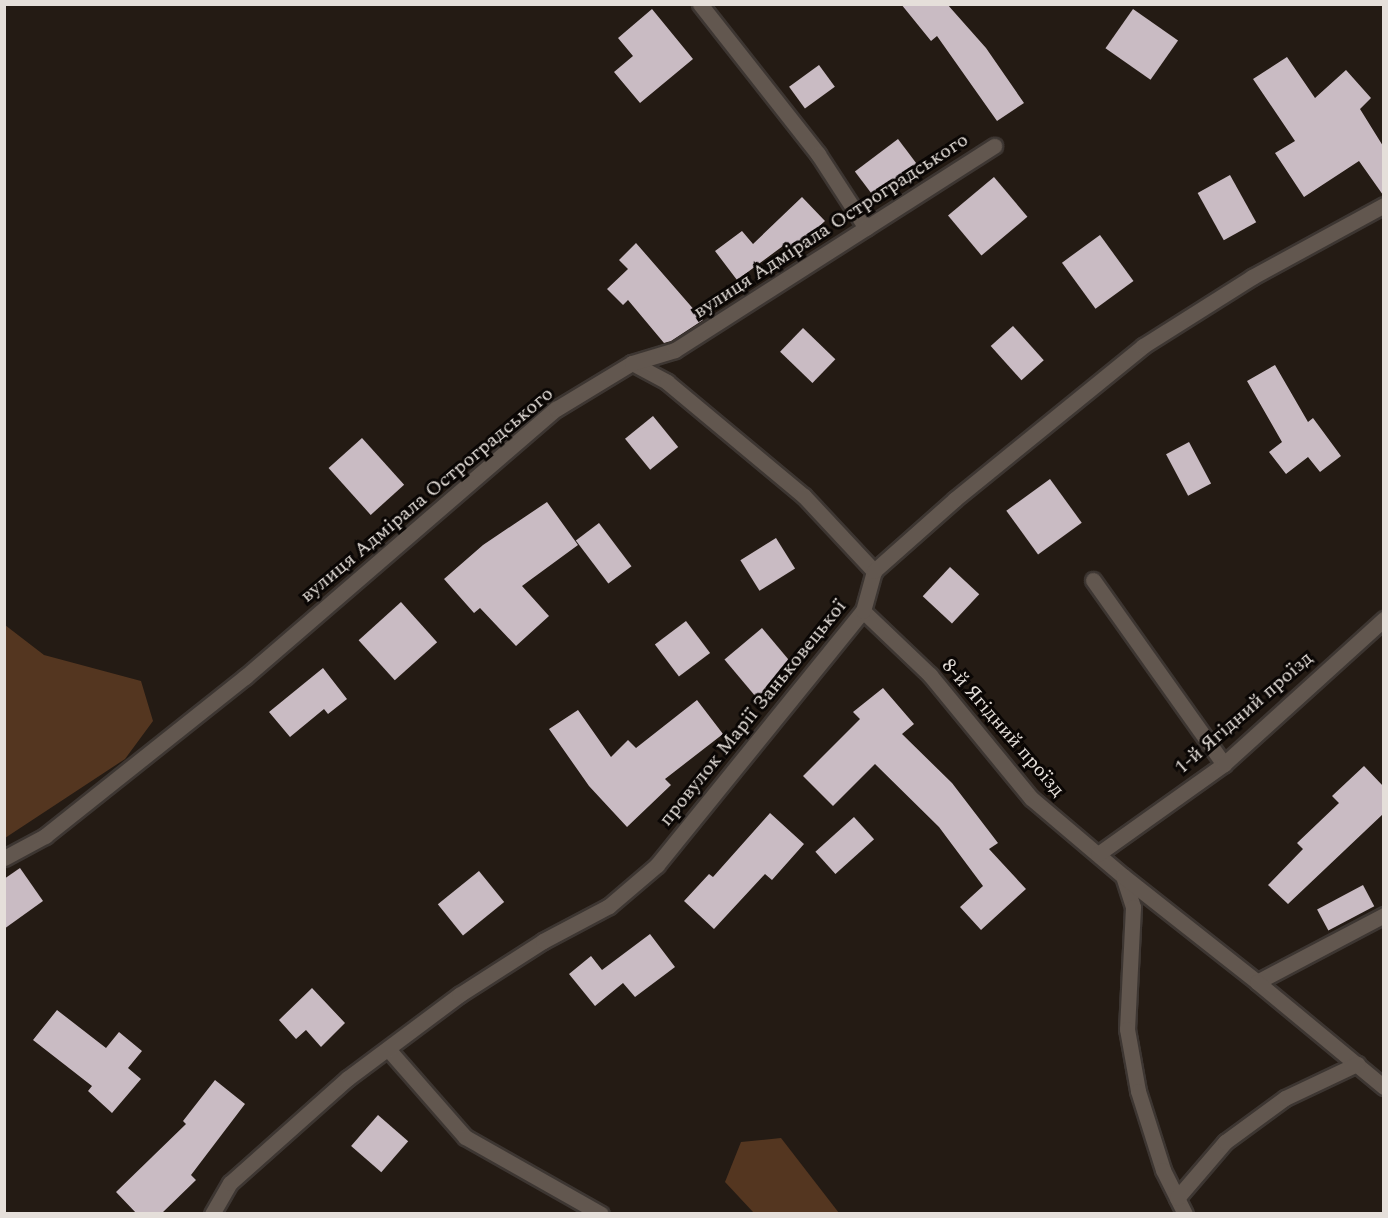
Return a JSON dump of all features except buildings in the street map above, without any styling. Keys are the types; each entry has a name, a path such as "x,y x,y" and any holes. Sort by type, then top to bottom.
{"street":[{"path":"700,4 818,154 866,228"},
{"name":"вулиця Адмірала Остроградського","path":"4,858 45,836 245,677 556,409 632,363 675,350 994,146"},
{"path":"632,363 667,382 804,496 874,571 1143,346 1252,277 1383,205"},
{"name":"провулок Марії Заньковецької","path":"212,1214 230,1183 388,1048 543,941 609,906 657,865 863,611 874,571"},
{"path":"1093,580 1224,764"},
{"name":"8-й Ягідний проїзд","path":"863,611 930,675 1031,798 1123,876 1257,982 1383,1087"},
{"name":"1-й Ягідний проїзд","path":"1098,854 1224,764 1383,619"},
{"path":"1123,876 1133,907 1127,1029 1137,1091 1185,1214"},
{"path":"1257,982 1383,915"},
{"path":"388,1048 465,1137 601,1214"},
{"path":"1177,1198 1234,1136 1285,1098 1357,1064"}],"shaded area":[{"path":"5,625 44,655 141,681 153,721 125,759 5,838"},
{"path":"781,1138 839,1213 754,1213 725,1182 741,1142"}]}
